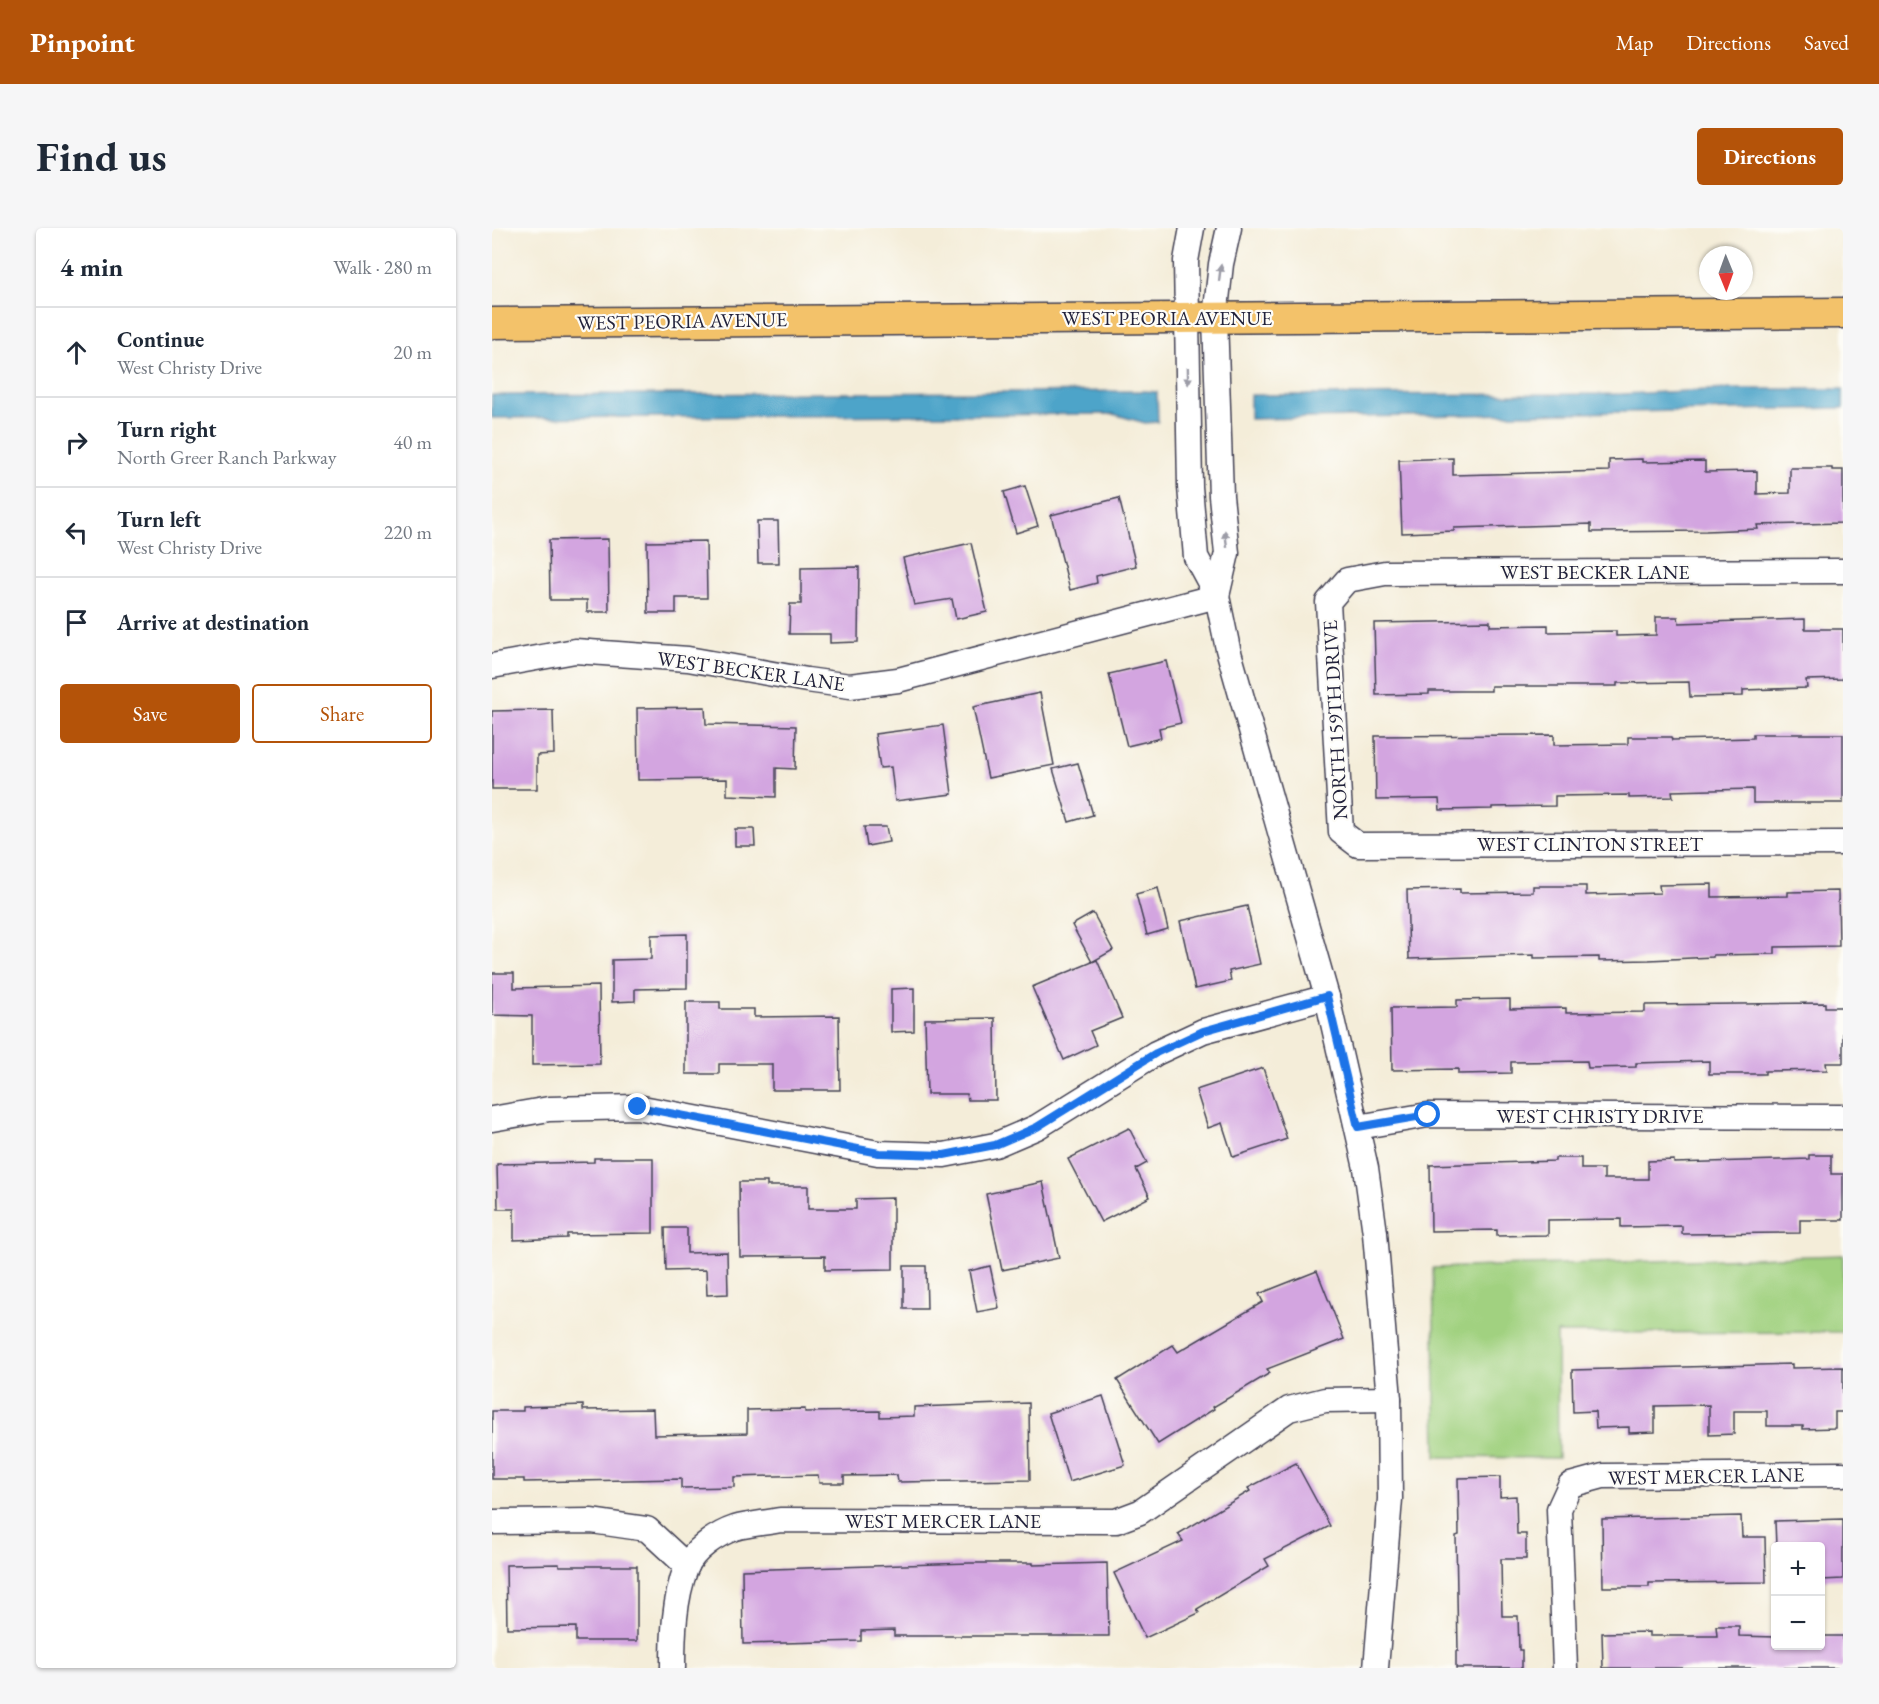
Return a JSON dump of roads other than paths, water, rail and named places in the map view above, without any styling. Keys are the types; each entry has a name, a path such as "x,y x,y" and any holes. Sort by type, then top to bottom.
{"main road":[{"name":"WEST PEORIA AVENUE","path":"492,323 1843,314"}],"street":[{"path":"1192,228 1185,261 1201,318 1227,553 1217,596 1228,649 1327,996 1358,1127 1375,1233 1389,1399 1390,1498 1376,1668"},
{"path":"1201,318 1221,264 1229,228"},
{"name":"WEST BECKER LANE","path":"1347,579 1385,573 1843,571"},
{"name":"NORTH 159TH DRIVE","path":"1341,832 1328,602 1347,579"},
{"name":"WEST BECKER LANE","path":"492,666 575,651 688,659 807,681 850,686 898,680 1217,596"},
{"name":"WEST CLINTON STREET","path":"1341,832 1358,845 1843,843"},
{"path":"492,1119 549,1109 638,1107 879,1153 944,1155 995,1145 1037,1127 1156,1053 1203,1031 1327,996"},
{"name":"WEST CHRISTY DRIVE","path":"1358,1127 1428,1115 1843,1117"},
{"name":"WEST MERCER LANE","path":"687,1566 706,1544 734,1528 780,1520 1116,1521 1140,1512 1289,1409 1325,1400 1389,1399"},
{"name":"WEST MERCER LANE","path":"1564,1668 1559,1509 1570,1485 1603,1476 1843,1474"},
{"path":"492,1522 592,1521 647,1529 687,1566 679,1594 673,1638 673,1668"}],"water":[{"path":"1730,389 1843,389 1843,408 1250,419 1250,395 1622,394"},
{"path":"1157,392 1158,422 1145,423 1113,414 492,418 492,395"}]}
